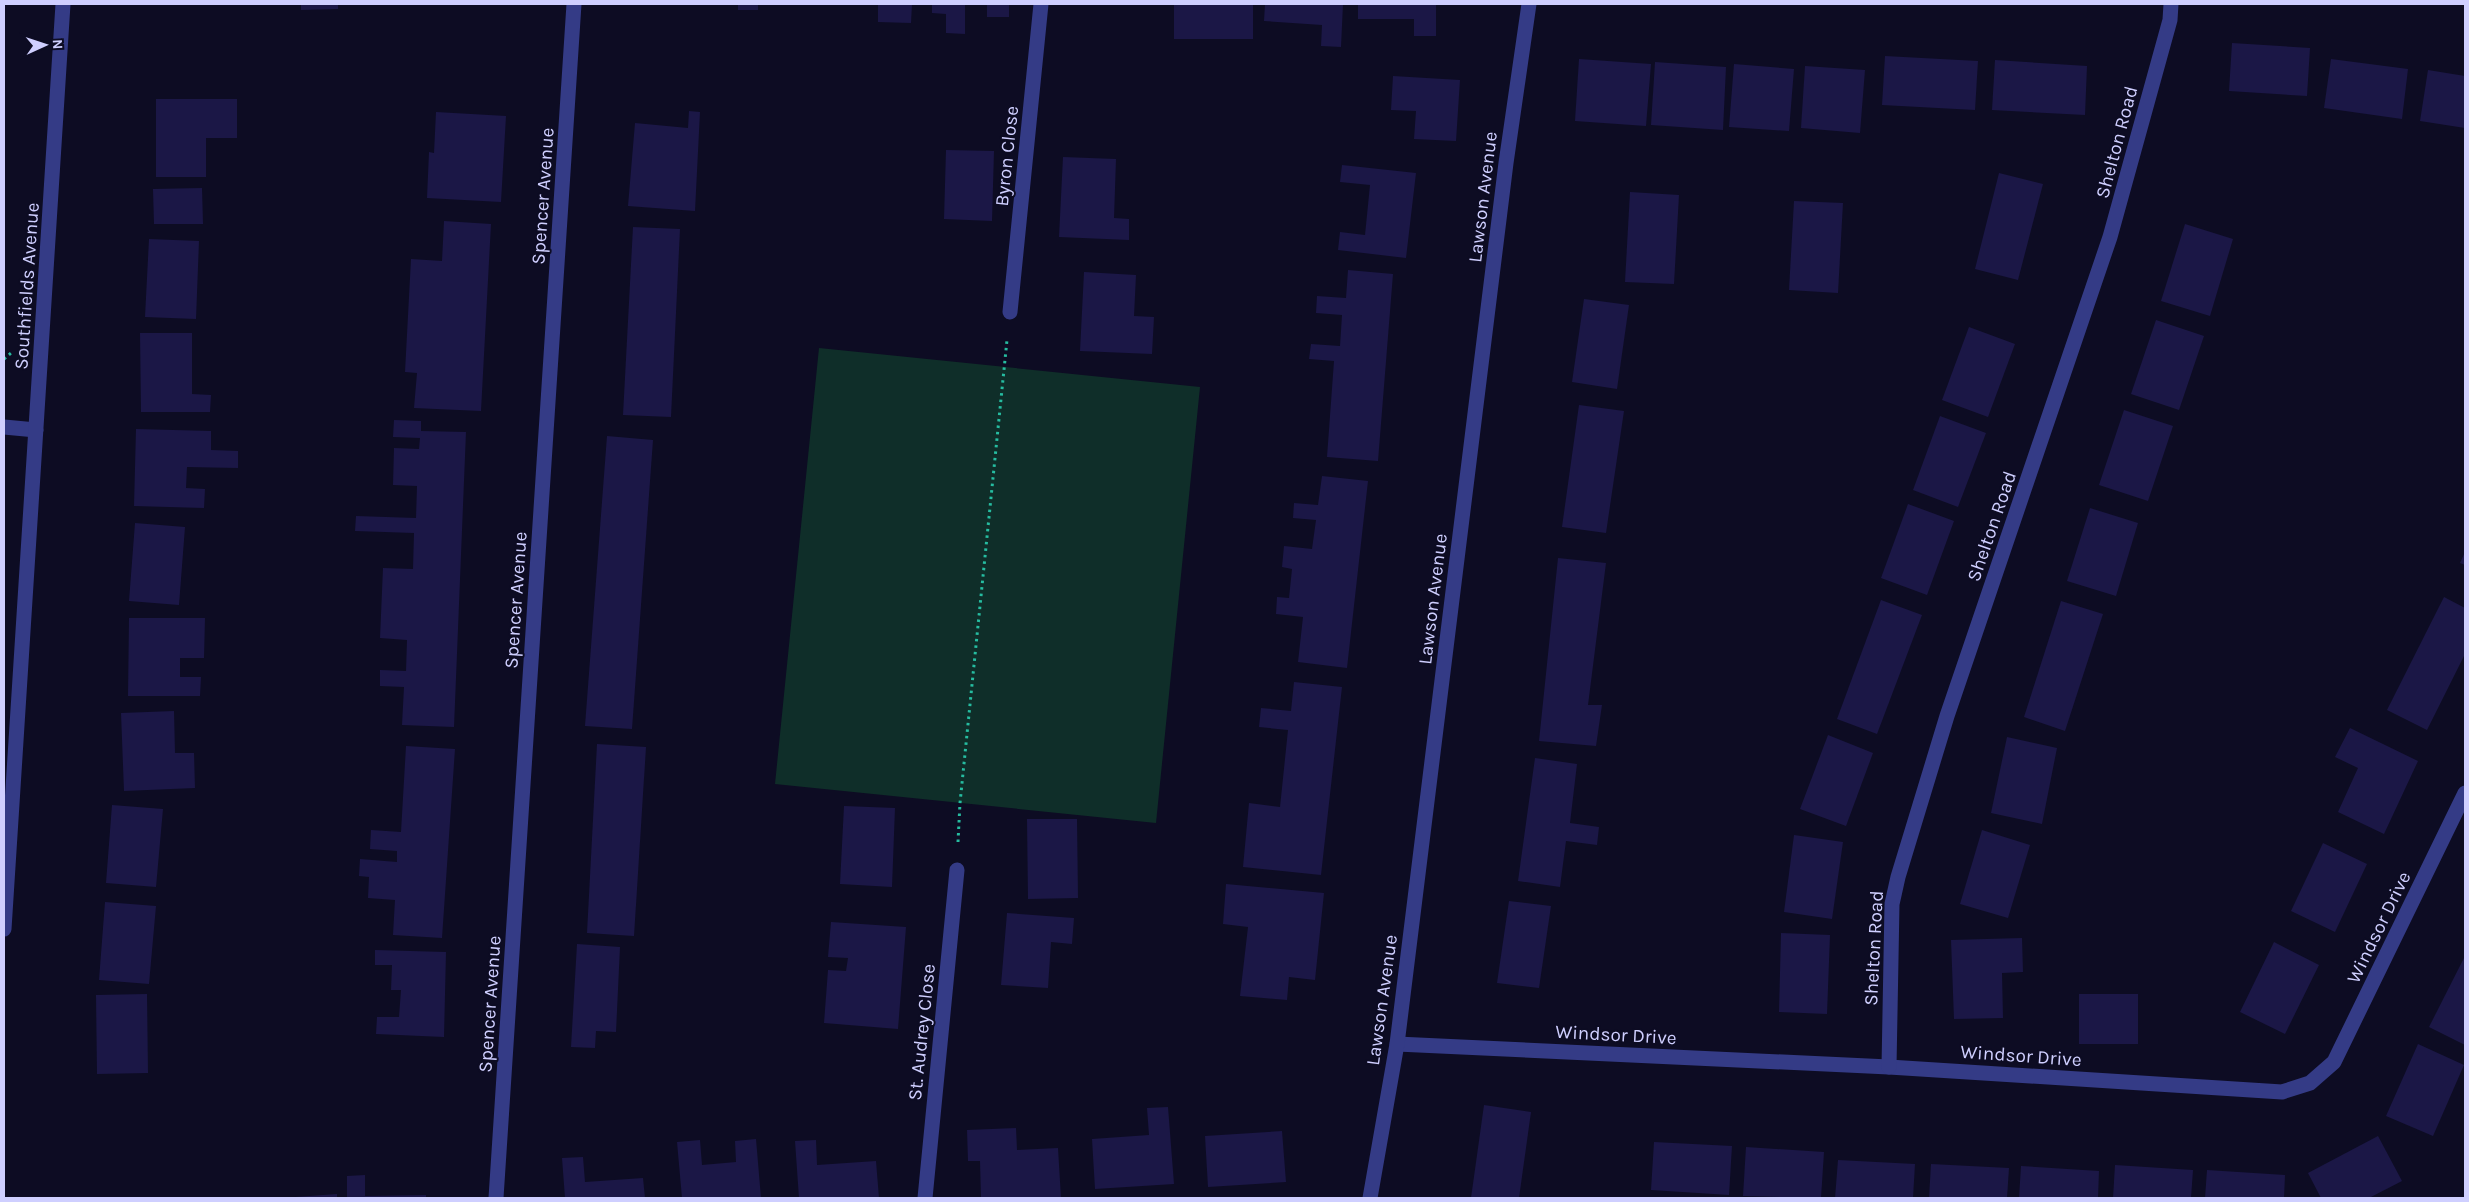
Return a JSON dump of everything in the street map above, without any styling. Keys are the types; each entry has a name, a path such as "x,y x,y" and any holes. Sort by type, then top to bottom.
{"street":[{"name":"Southfields Avenue","path":"4,929 64,4"},
{"name":"Spencer Avenue","path":"496,1198 574,4"},
{"name":"Byron Close","path":"1010,312 1041,4"},
{"name":"Lawson Avenue","path":"1370,1198 1397,1044 1506,163 1529,4"},
{"name":"Shelton Road","path":"1889,1067 1892,904 1898,877 1947,716 2110,237 2170,20 2171,4"},
{"path":"4,427 36,430"},
{"name":"Windsor Drive","path":"1397,1044 1889,1067 2282,1092 2310,1083 2334,1062 2465,793"},
{"name":"St. Audrey Close","path":"925,1198 957,870"}],"path":[{"path":"957,870 960,803 1010,312"}],"green space":[{"path":"819,348 1200,387 1156,823 775,784"}],"building":[{"path":"301,4 338,4 338,9 301,10"},
{"path":"738,4 758,4 758,10 738,10"},
{"path":"878,4 912,4 911,23 878,22"},
{"path":"932,4 965,4 965,34 946,33 946,14 932,13"},
{"path":"987,4 1009,4 1009,17 987,17"},
{"path":"1174,4 1253,4 1253,39 1174,39"},
{"path":"1265,4 1343,4 1341,47 1321,46 1322,25 1264,21"},
{"path":"1358,4 1436,4 1436,36 1414,36 1414,19 1358,19"},
{"path":"2232,43 2310,48 2307,96 2229,91"},
{"path":"1885,56 1978,61 1975,110 1882,105"},
{"path":"1579,59 1651,64 1646,126 1575,121"},
{"path":"2331,59 2408,69 2402,119 2324,108"},
{"path":"1995,60 2087,66 2085,115 1992,110"},
{"path":"1655,62 1726,67 1723,130 1651,125"},
{"path":"1734,64 1794,69 1789,131 1729,127"},
{"path":"1805,66 1865,70 1860,133 1801,128"},
{"path":"2428,70 2465,76 2465,128 2420,121"},
{"path":"1393,76 1460,80 1456,141 1414,139 1416,111 1391,110"},
{"path":"156,99 237,99 237,138 206,138 206,177 156,177"},
{"path":"689,111 700,112 695,211 628,206 635,123 688,128"},
{"path":"436,112 506,116 501,202 427,198 429,152 434,153"},
{"path":"946,150 994,151 992,221 944,219"},
{"path":"1063,157 1116,159 1114,218 1129,219 1129,240 1059,237"},
{"path":"1342,165 1416,173 1406,258 1338,250 1340,232 1365,235 1370,185 1340,182"},
{"path":"1999,173 2043,184 2018,280 1975,269"},
{"path":"202,188 203,224 154,224 153,189"},
{"path":"1630,192 1679,195 1674,284 1625,282"},
{"path":"1794,201 1843,203 1838,293 1789,290"},
{"path":"444,221 491,224 481,411 414,408 417,373 405,372 411,259 442,261"},
{"path":"2185,224 2233,239 2210,316 2161,301"},
{"path":"633,227 680,229 671,417 623,415"},
{"path":"149,239 199,241 196,319 145,317"},
{"path":"1348,270 1393,274 1378,461 1327,457 1334,361 1309,359 1311,344 1340,346 1342,315 1316,313 1317,296 1346,298"},
{"path":"1084,272 1136,275 1134,316 1154,317 1152,354 1080,351"},
{"path":"1584,299 1629,305 1617,389 1572,382"},
{"path":"2156,320 2204,336 2179,410 2131,394"},
{"path":"1969,327 2015,344 1988,417 1942,400"},
{"path":"140,333 192,333 192,394 211,395 210,412 141,412"},
{"path":"1579,405 1624,411 1606,533 1562,527"},
{"path":"2124,410 2173,426 2148,501 2099,485"},
{"path":"1940,416 1986,433 1958,507 1913,490"},
{"path":"394,420 421,421 421,431 466,432 454,727 402,725 404,687 380,686 380,670 406,671 407,640 380,638 383,568 413,569 414,533 355,531 356,516 416,518 417,486 393,485 394,448 419,449 420,438 393,437"},
{"path":"136,429 211,431 211,450 238,451 238,468 187,467 186,488 205,489 204,508 134,506"},
{"path":"607,436 653,440 632,729 585,726"},
{"path":"1322,476 1368,481 1347,668 1298,662 1303,617 1276,614 1277,597 1289,598 1292,569 1282,567 1284,546 1312,549 1316,520 1293,518 1294,503 1318,505"},
{"path":"1908,504 1954,521 1927,595 1881,578"},
{"path":"2090,508 2138,523 2116,596 2067,581"},
{"path":"135,523 185,527 179,605 129,601"},
{"path":"2465,552 2465,565 2460,563"},
{"path":"1558,558 1606,563 1588,705 1602,705 1596,746 1539,741"},
{"path":"2444,597 2465,608 2465,654 2427,730 2387,710"},
{"path":"1881,600 1922,615 1877,734 1837,719"},
{"path":"2061,601 2103,614 2065,731 2024,717"},
{"path":"129,618 205,618 204,658 180,658 180,677 201,677 200,696 128,696"},
{"path":"1294,682 1342,687 1321,875 1243,867 1249,803 1280,807 1288,730 1259,727 1261,708 1291,711"},
{"path":"174,711 175,753 194,753 195,788 124,791 121,713"},
{"path":"2350,728 2418,761 2384,834 2338,812 2358,768 2335,757"},
{"path":"1828,735 1873,753 1846,826 1800,809"},
{"path":"2007,737 2057,748 2042,824 1991,813"},
{"path":"597,744 646,747 634,936 587,933"},
{"path":"406,746 455,749 442,938 393,935 395,900 368,898 369,877 359,876 360,859 397,862 397,851 370,849 371,830 401,832"},
{"path":"1535,758 1577,764 1570,823 1599,827 1597,845 1566,841 1560,887 1518,881"},
{"path":"112,805 163,809 156,887 106,883"},
{"path":"844,806 895,808 892,887 840,884"},
{"path":"1027,819 1077,819 1078,898 1028,899"},
{"path":"1982,830 2030,845 2008,918 1960,904"},
{"path":"1794,835 1843,842 1832,919 1784,912"},
{"path":"2323,843 2367,864 2335,932 2291,911"},
{"path":"1226,884 1324,893 1315,980 1289,977 1287,1000 1240,996 1248,927 1223,924"},
{"path":"1509,901 1551,906 1539,988 1497,983"},
{"path":"105,902 156,906 149,984 99,980"},
{"path":"1007,913 1074,918 1072,944 1051,942 1048,988 1001,985"},
{"path":"831,922 906,927 898,1029 824,1023 828,970 846,971 848,958 828,957"},
{"path":"1781,933 1830,935 1827,1014 1779,1012"},
{"path":"2022,938 2023,972 2002,973 2003,1018 1954,1019 1951,940"},
{"path":"2274,942 2319,965 2285,1034 2240,1012"},
{"path":"577,944 620,947 616,1032 596,1031 595,1048 571,1047"},
{"path":"375,950 446,952 444,1037 376,1034 377,1017 399,1017 401,990 391,990 392,965 375,965"},
{"path":"2465,956 2465,1045 2429,1027"},
{"path":"147,994 148,1073 97,1074 96,995"},
{"path":"2079,994 2138,994 2138,1044 2079,1044"},
{"path":"2418,1044 2464,1065 2433,1136 2386,1116"},
{"path":"1484,1105 1531,1112 1519,1198 1471,1198"},
{"path":"1168,1107 1174,1184 1095,1189 1092,1139 1149,1135 1147,1108"},
{"path":"1016,1128 1017,1150 1058,1148 1061,1198 981,1198 980,1161 968,1161 967,1130"},
{"path":"1282,1131 1286,1182 1208,1187 1205,1136"},
{"path":"2378,1136 2402,1181 2369,1198 2321,1198 2308,1173"},
{"path":"756,1139 761,1198 682,1198 677,1142 700,1140 702,1165 736,1162 735,1141"},
{"path":"816,1140 817,1165 876,1161 879,1198 799,1198 795,1141"},
{"path":"1654,1142 1732,1146 1729,1195 1651,1190"},
{"path":"1746,1147 1824,1152 1821,1198 1743,1196"},
{"path":"583,1157 585,1182 643,1178 645,1198 565,1198 562,1158"},
{"path":"1838,1160 1915,1164 1913,1198 1835,1198"},
{"path":"1931,1164 2009,1168 2007,1198 1929,1198"},
{"path":"2115,1165 2193,1170 2191,1198 2113,1198"},
{"path":"2021,1166 2099,1171 2098,1198 2019,1198"},
{"path":"2207,1170 2285,1175 2284,1198 2205,1198"},
{"path":"365,1175 365,1196 426,1195 426,1198 347,1198 347,1176"},
{"path":"337,1194 337,1198 295,1198 295,1197"}]}
